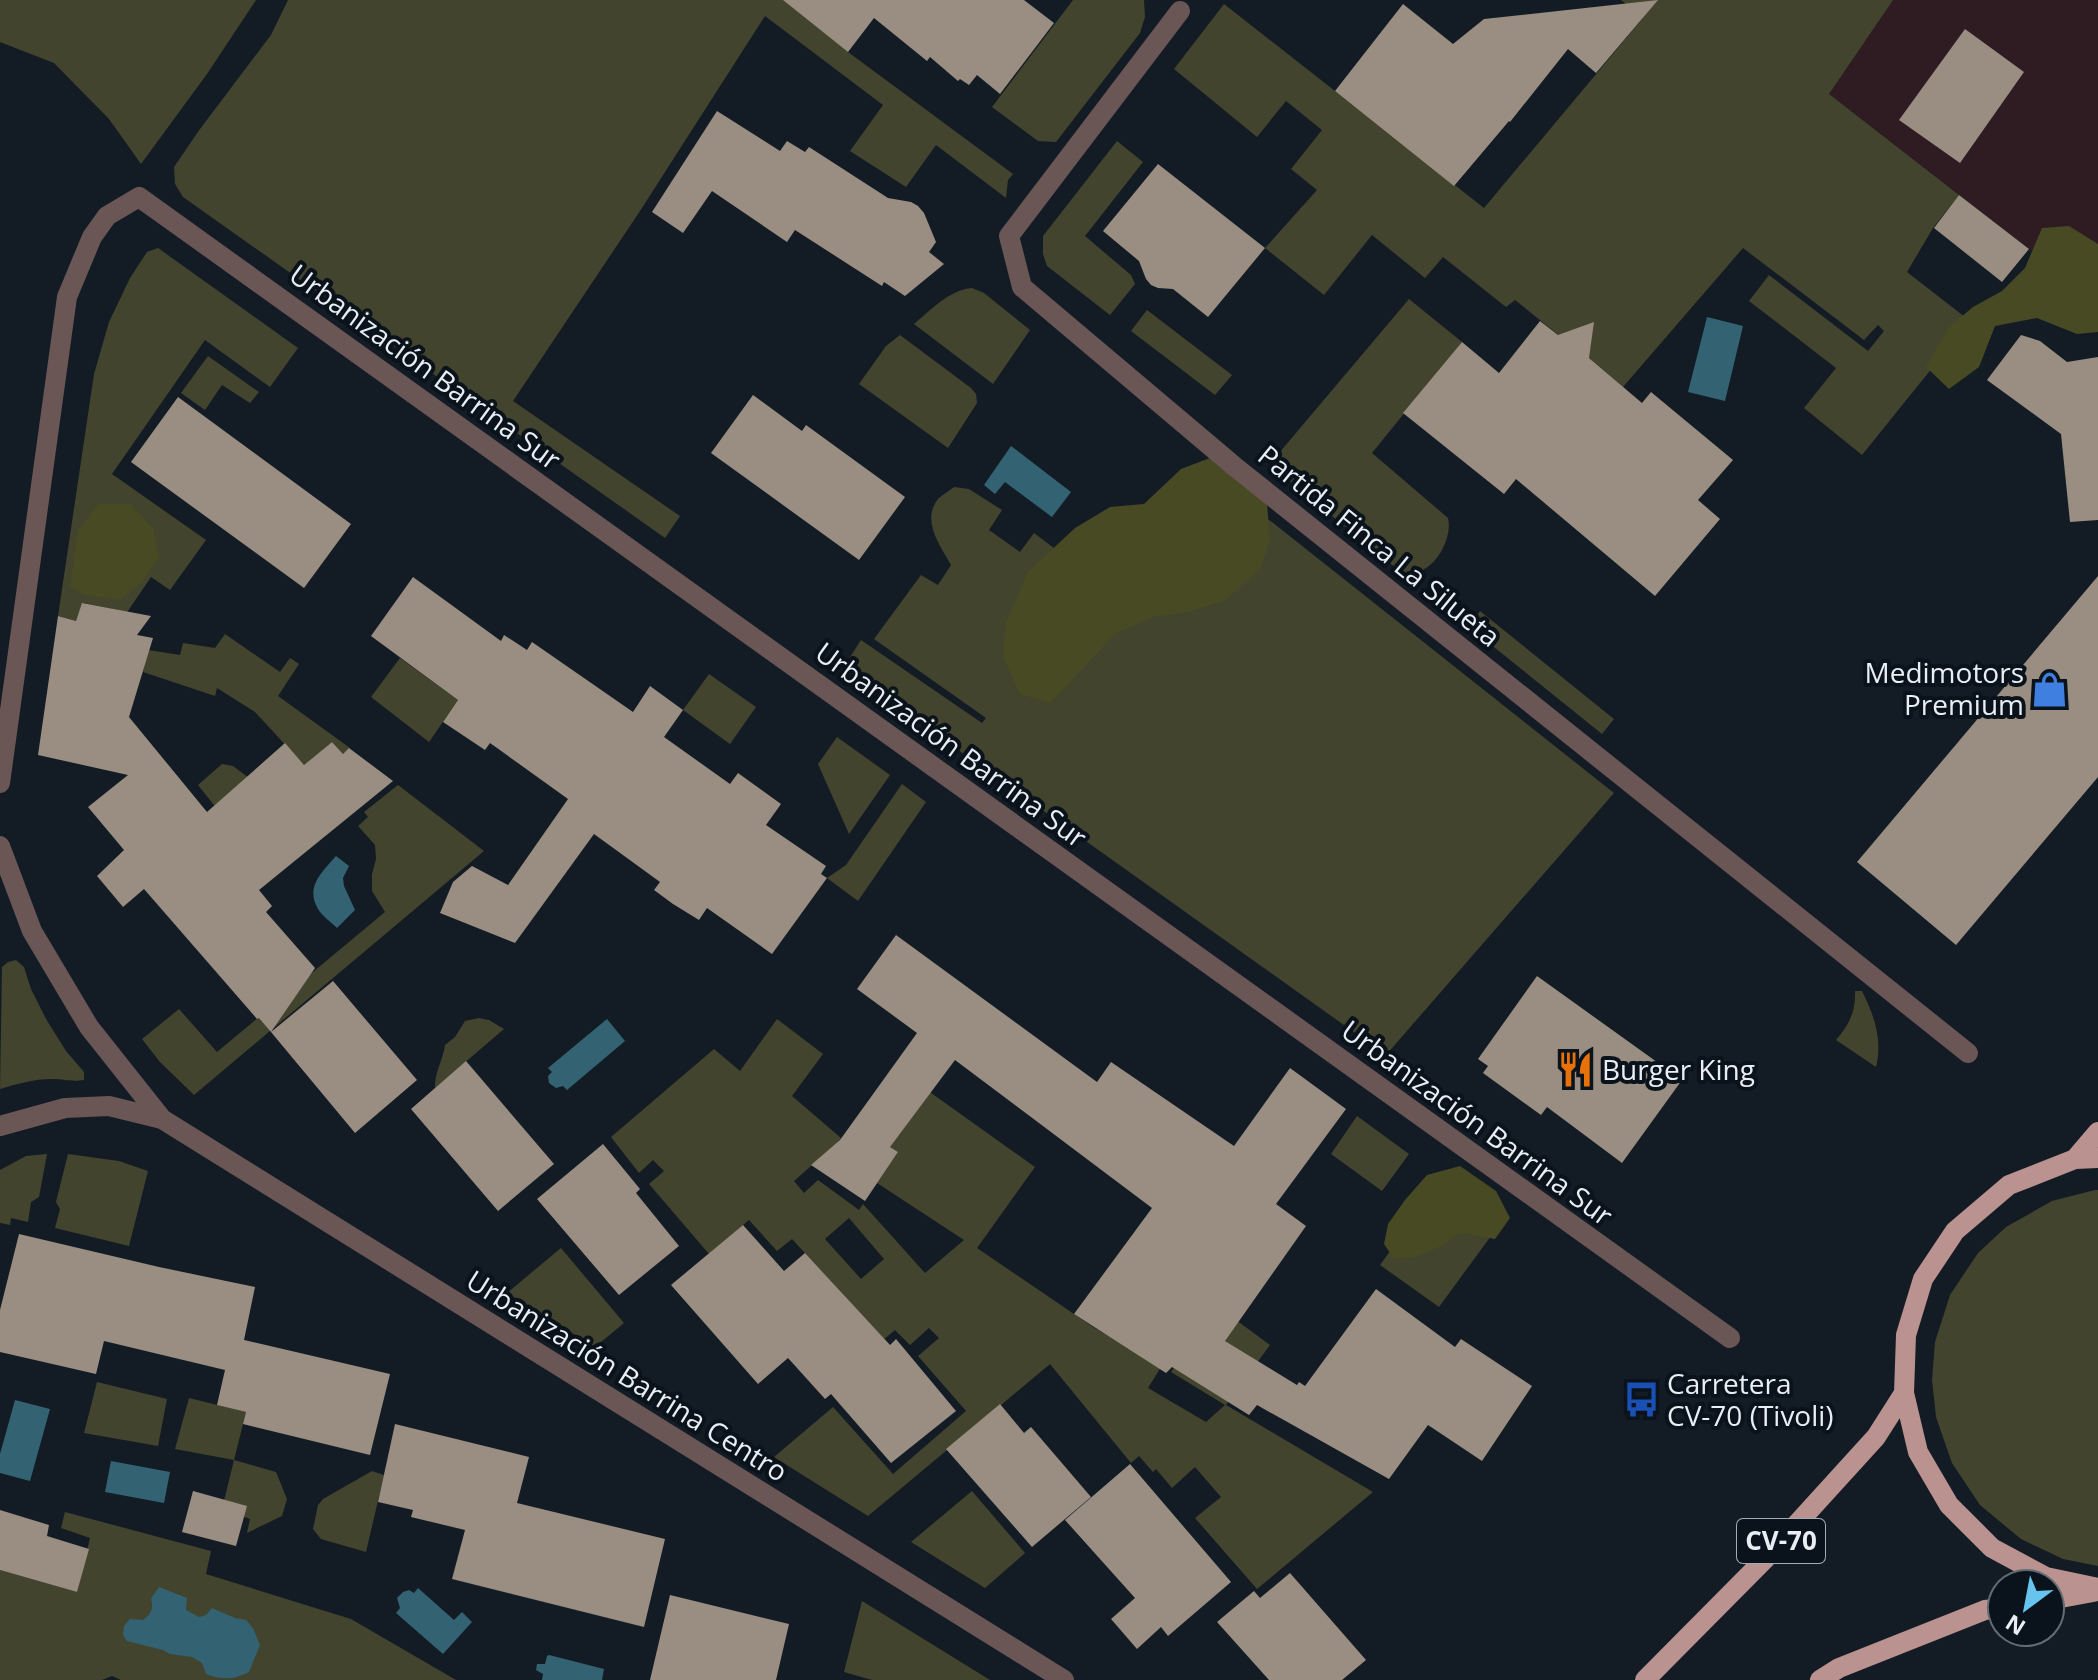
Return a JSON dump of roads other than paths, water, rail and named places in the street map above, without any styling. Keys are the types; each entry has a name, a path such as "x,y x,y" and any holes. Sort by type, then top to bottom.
{"main road":[{"path":"2075,1159 2098,1132"},
{"path":"2098,1158 2075,1159 2009,1185 1955,1231 1923,1279 1906,1335 1904,1393 1918,1452 1949,1505 1992,1548 2046,1577 2098,1590"},
{"name":"CV-70","path":"1645,1680 1765,1559 1876,1437 1904,1393"},
{"path":"2066,1597 2098,1590"},
{"path":"1820,1680 1839,1668 1986,1610"}],"street":[{"name":"Partida Finca La Silueta","path":"1180,11 1009,236 1022,287 1234,466 1968,1053"},
{"name":"Urbanización Barrina Sur","path":"0,783 67,297 86,248 107,216 139,197 1730,1338"},
{"name":"Urbanización Barrina Centro","path":"0,846 32,931 89,1027 162,1119"},
{"name":"Urbanización Barrina Centro","path":"0,1126 65,1108 109,1106 162,1119 1064,1680"}],"water":[{"path":"1707,317 1743,326 1725,401 1688,392"},
{"path":"1011,446 1071,492 1052,517 1005,482 995,494 984,485"},
{"path":"336,856 349,866 343,878 344,886 355,910 337,928 320,912 313,894 317,880"},
{"path":"607,1019 625,1041 567,1090 549,1083 548,1076 552,1072 548,1068"},
{"path":"15,1400 50,1409 30,1481 0,1473 0,1454"},
{"path":"111,1461 170,1472 164,1503 105,1492"},
{"path":"159,1587 187,1598 186,1610 199,1617 212,1608 246,1620 260,1645 249,1672 233,1678 212,1676 206,1674 202,1663 192,1657 127,1641 123,1635 124,1626 130,1619 143,1620 148,1616 152,1608 151,1599"},
{"path":"418,1588 454,1620 462,1612 472,1622 443,1654 396,1613 400,1608 397,1598 403,1592 409,1590 414,1593"},
{"path":"549,1655 604,1669 602,1680 542,1680 543,1674 536,1670 537,1664 545,1664"}],"place":[{"name":"Medimotors Premium","path":"2050,689"},
{"name":"Burger King","path":"1576,1070"},
{"name":"Carretera CV-70 (Tivoli)","path":"1641,1400"}]}
